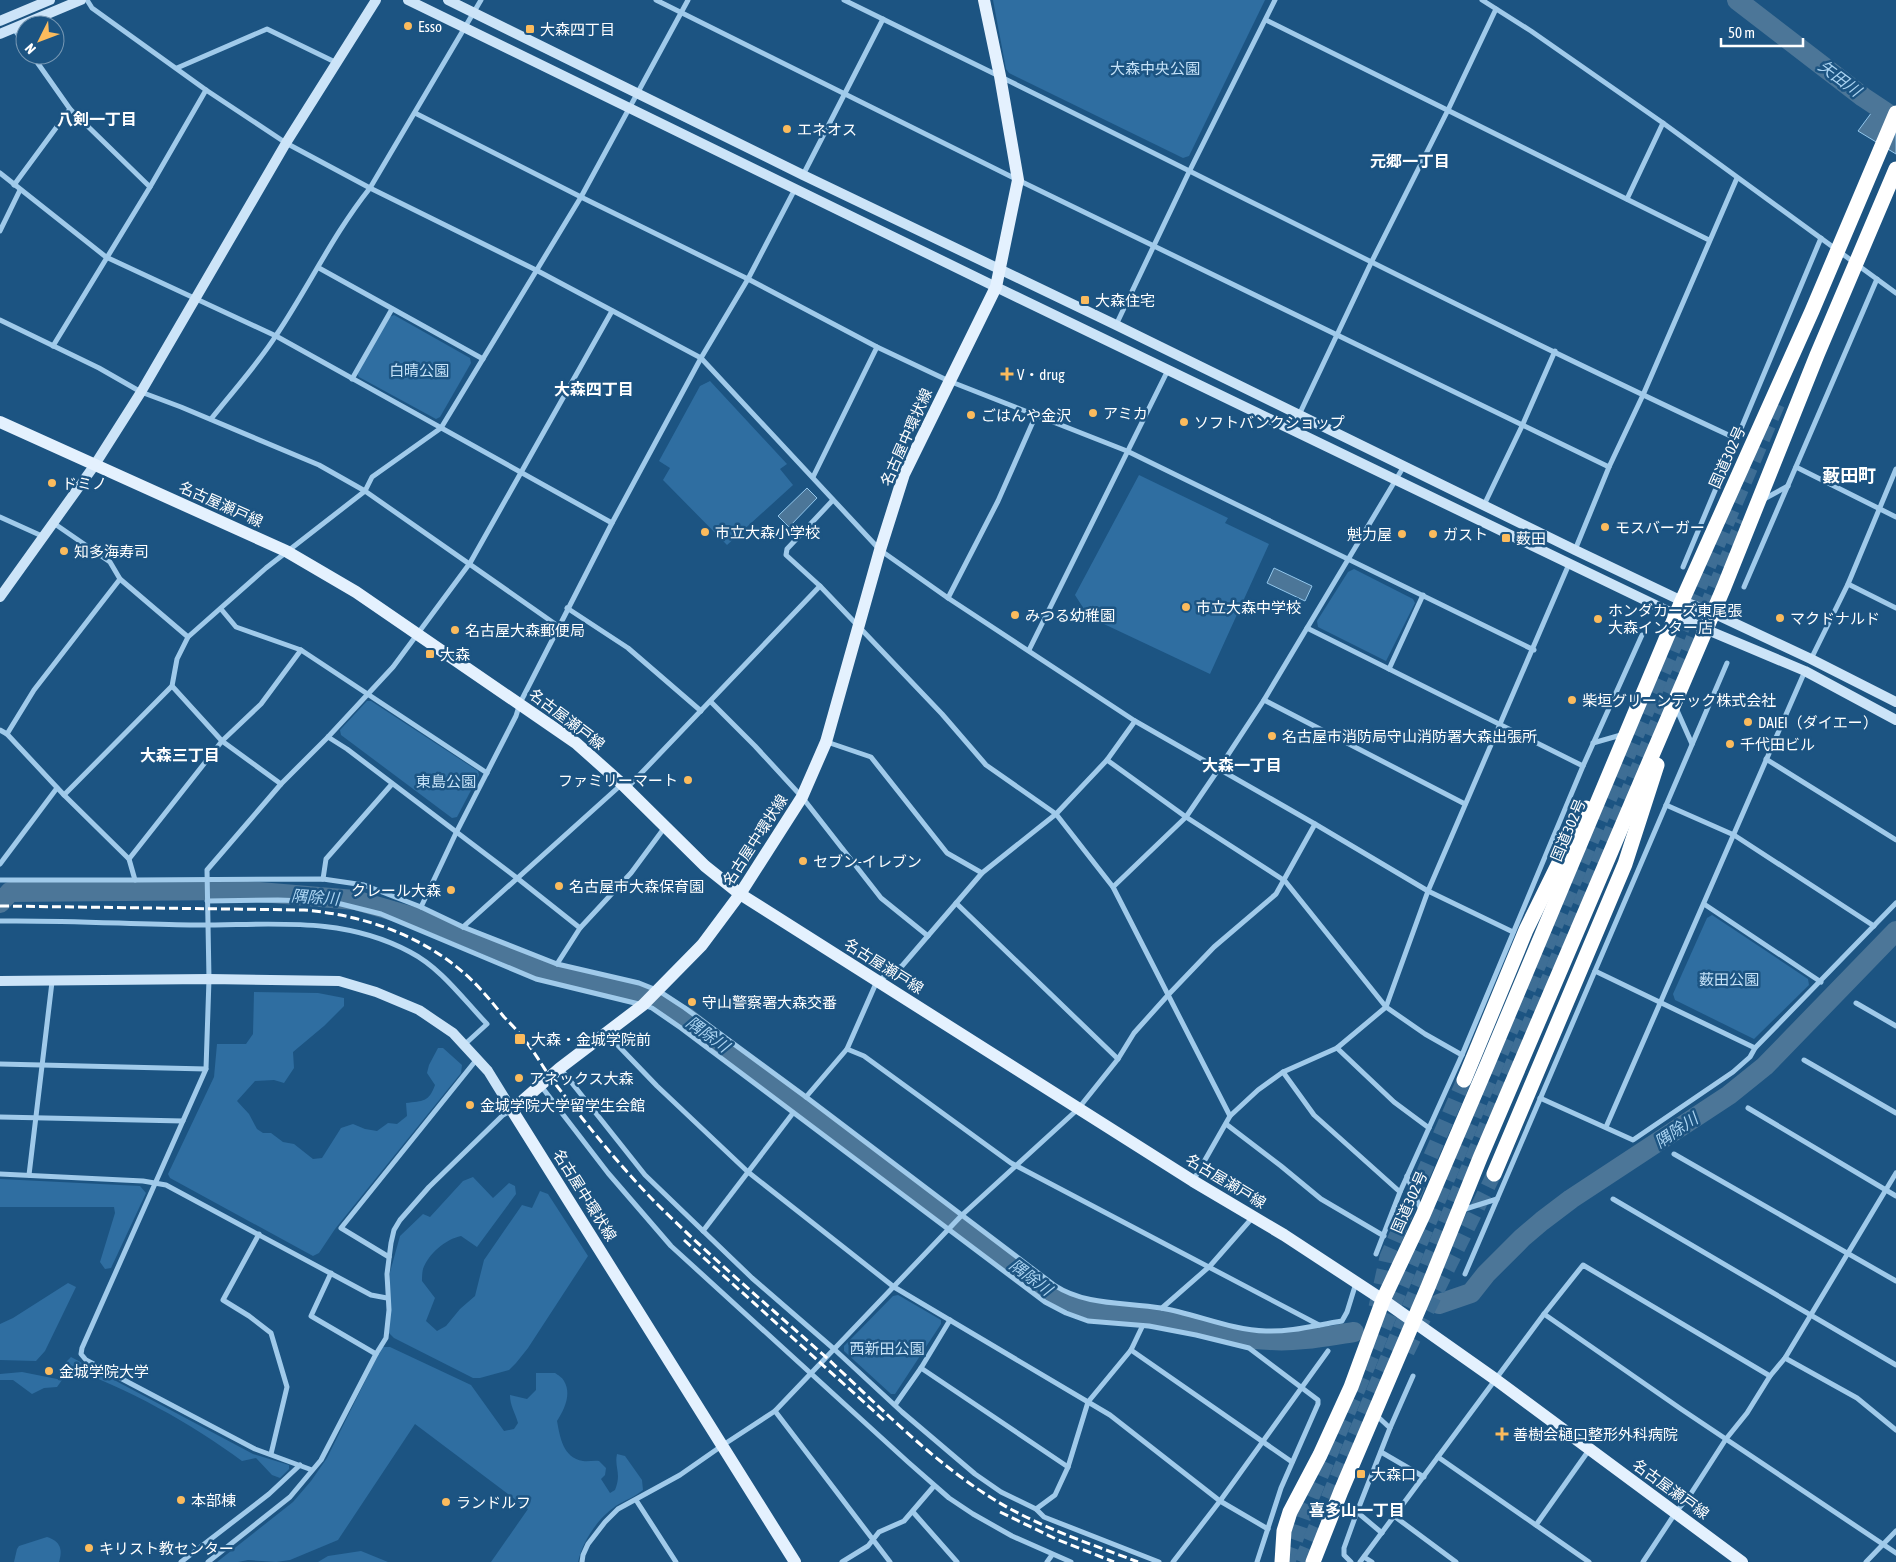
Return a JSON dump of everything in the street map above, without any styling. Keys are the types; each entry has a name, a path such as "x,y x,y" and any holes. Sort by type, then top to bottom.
{"highway":[{"name":"国道302号","path":"1282,1562 1284,1531 1290,1512 1334,1426 1351,1387 1383,1300 1423,1215 1708,542 1744,441 1812,311 1896,113"},
{"path":"1313,1562 1374,1413 1414,1322 1458,1211 1713,613 1832,319 1896,169"},
{"path":"1494,1174 1625,864 1674,706"},
{"path":"1464,1080 1526,930 1568,843 1627,733"}],"main road":[{"name":"名古屋中環状線","path":"795,1562 512,1110 560,1068 651,998 702,946 740,894 802,797 826,742 880,550 904,474 996,287 1000,270 1018,180 1000,76 984,0"},
{"name":"名古屋瀬戸線","path":"0,422 286,551 342,583 576,743 720,880 740,894 1078,1109 1193,1181 1254,1216 1383,1300 1495,1379 1742,1562"}],"street":[{"path":"0,20 50,0"},
{"path":"0,34 81,0"},
{"path":"87,0 92,8 206,90 286,143 370,188 536,270 701,358 880,550 948,598 1135,721 1428,891 1514,932"},
{"path":"0,597 94,466 141,392 286,143 376,0"},
{"path":"408,0 1570,564 1680,608 1713,613 1811,658 1896,702"},
{"path":"448,0 637,94 1116,325 1575,550 1680,608 1706,629 1805,672 1896,720"},
{"path":"211,419 276,336 319,268 349,214 370,188 481,0"},
{"path":"656,0 1018,180 1609,467"},
{"path":"64,795 172,686 178,659 188,637 286,551 365,491 372,477 441,428 581,198 688,0"},
{"path":"844,0 1371,262 1643,395 1744,441"},
{"path":"1116,325 1189,172 1275,0"},
{"path":"1482,0 1531,31 1663,123 1896,293"},
{"path":"1298,415 1496,9"},
{"path":"803,175 883,19"},
{"path":"1266,20 1709,240"},
{"path":"177,68 267,29 336,62"},
{"path":"39,65 70,109 150,187"},
{"path":"53,346 150,187 206,90"},
{"path":"14,185 70,109"},
{"path":"415,113 581,198 748,279 877,347 949,381 1127,451 1534,650"},
{"path":"1627,200 1663,123"},
{"path":"0,173 106,257 276,336 612,523"},
{"path":"1575,550 1609,467 1643,395 1737,178"},
{"path":"421,907 456,833 516,716 520,703 567,608 701,358 748,279 796,189"},
{"path":"0,231 20,190"},
{"path":"1683,567 1700,527 1744,441 1821,238"},
{"path":"319,268 482,358"},
{"path":"1744,587 1877,279"},
{"path":"352,379 392,309"},
{"path":"312,1470 247,1445 86,1360 81,1354 82,1348 206,1069 209,979 207,899 209,883 207,870 281,784 393,667 470,563 612,311"},
{"path":"0,320 99,368 141,392 319,464 365,491 558,626"},
{"path":"812,478 877,347"},
{"path":"1484,505 1555,351"},
{"path":"1029,650 1168,370"},
{"path":"948,598 998,501 1036,415"},
{"path":"1114,887 1186,816 1218,770 1264,700 1404,466"},
{"path":"1796,467 1896,517"},
{"path":"1811,658 1848,584 1896,469"},
{"path":"1759,502 1788,486"},
{"path":"833,500 787,549 786,555 820,586 942,714 986,765 1056,814 1114,887 1230,1116"},
{"path":"0,518 42,536"},
{"path":"52,522 110,562 120,579 188,637"},
{"path":"1700,527 1708,542"},
{"path":"1193,1181 1230,1116 1258,1090 1283,1072 1337,1048 1386,1006 1428,891 1570,564"},
{"path":"7,734 34,690 120,579"},
{"path":"1848,584 1896,608"},
{"path":"463,927 517,878 624,787 702,712 820,586"},
{"path":"1389,669 1423,595"},
{"path":"567,608 628,648 702,712"},
{"path":"221,609 236,626 301,650 487,772"},
{"path":"1307,628 1583,766"},
{"path":"1376,1254 1400,1192 1462,1056 1583,766 1642,635"},
{"path":"129,859 222,741 261,704 301,650"},
{"path":"1465,1274 1727,663"},
{"path":"1606,1127 1805,672"},
{"path":"172,686 222,741 281,784"},
{"path":"1264,700 1465,804"},
{"path":"711,702 802,797 881,898 928,936"},
{"path":"1674,706 1692,744"},
{"path":"806,1097 847,1049 877,981 902,966 982,873 1056,814 1106,760 1135,721"},
{"path":"0,730 7,734 57,788 129,859 136,880"},
{"path":"1593,743 1627,733"},
{"path":"328,737 347,749 580,928"},
{"path":"826,742 871,757 947,853 982,873"},
{"path":"1106,760 1186,816 1285,881 1386,1006 1425,1034 1462,1056"},
{"path":"1766,760 1896,840"},
{"path":"323,879 326,858 392,784"},
{"path":"0,864 57,788"},
{"path":"1666,805 1734,835 1874,926"},
{"path":"582,1562 588,1544 604,1522 618,1509 680,1475 775,1411 962,1215 1078,1109 1118,1058 1134,1033 1169,994 1214,947 1276,894 1285,881 1315,824"},
{"path":"557,964 580,928 631,873 665,827"},
{"path":"0,880 136,880 209,883 323,879 364,885 557,964 639,984 651,998 652,1008 1045,1302 1066,1313 1088,1320 1142,1327 1149,1326 1196,1334 1249,1348 1256,1355 1316,1397 1318,1404 1292,1462 1257,1562"},
{"path":"207,899 332,902 381,914 536,979 651,998 685,1008 1062,1290 1097,1301 1162,1308 1249,1330 1294,1330 1342,1321 1347,1312 1356,1283"},
{"path":"956,903 1118,1058"},
{"path":"1540,1098 1633,1140 1733,1072 1750,1057 1755,1048 1896,903"},
{"path":"1704,904 1821,982"},
{"path":"0,921 208,925 274,923 319,925 355,930 382,939 410,952 434,967 487,1024 464,1045"},
{"path":"1595,971 1755,1048"},
{"path":"0,982 209,979 340,981 376,992 419,1010 453,1033 488,1071 512,1110 503,1115 436,1180 400,1220 394,1230 386,1274 389,1310 386,1338 324,1455 290,1497 208,1562"},
{"path":"30,1174 52,982"},
{"path":"1856,1003 1896,1026"},
{"path":"607,1033 657,1086 748,1172 894,1287 1110,1415 1220,1501 1268,1529"},
{"path":"1337,1048 1394,1102 1428,1128"},
{"path":"847,1049 864,1056 1017,1166 1319,1325"},
{"path":"389,1257 341,1228 477,1059"},
{"path":"1804,1060 1896,1113"},
{"path":"0,1064 206,1069"},
{"path":"560,1068 645,1175 752,1278 975,1474 1001,1492 1036,1509 1044,1517 1158,1562"},
{"path":"1283,1072 1314,1115 1400,1192"},
{"path":"540,1086 608,1173 670,1246 934,1486 973,1514 1012,1536 1071,1562"},
{"path":"1748,1108 1896,1196"},
{"path":"702,1230 793,1113"},
{"path":"0,1117 184,1121"},
{"path":"1226,1124 1281,1166 1321,1200 1384,1236"},
{"path":"1674,1154 1896,1281"},
{"path":"1643,1562 1676,1512 1690,1495 1726,1438 1747,1413 1770,1376 1785,1358 1896,1173"},
{"path":"0,1174 30,1174 156,1182 166,1185 371,1295 387,1298"},
{"path":"1407,1176 1423,1215"},
{"path":"1458,1211 1497,1198"},
{"path":"1613,1199 1896,1365"},
{"path":"1162,1308 1210,1266 1254,1216"},
{"path":"259,1234 223,1300 249,1316 271,1333 287,1387 271,1454"},
{"path":"1360,1562 1544,1314 1584,1265 1770,1376"},
{"path":"331,1273 311,1316 376,1354"},
{"path":"1544,1314 1681,1409 1896,1553"},
{"path":"895,1405 921,1368 950,1320"},
{"path":"1036,1509 1055,1495 1068,1467 1088,1402 1131,1350 1142,1327"},
{"path":"1131,1350 1292,1462"},
{"path":"1173,1562 1220,1501 1328,1351"},
{"path":"1785,1358 1857,1398 1896,1430"},
{"path":"921,1368 1068,1467"},
{"path":"1351,1562 1344,1555 1344,1548 1390,1428 1413,1376"},
{"path":"775,1411 890,1562"},
{"path":"1374,1413 1390,1428"},
{"path":"1536,1525 1590,1449"},
{"path":"1381,1452 1424,1476"},
{"path":"1438,1457 1589,1562"},
{"path":"181,1562 268,1494 300,1465"},
{"path":"842,1562 873,1540 879,1532 904,1521 934,1486"},
{"path":"636,1500 676,1562"},
{"path":"913,1512 957,1562"},
{"path":"1357,1512 1382,1533"},
{"path":"1394,1516 1456,1562"},
{"path":"1866,1562 1896,1531"},
{"path":"1047,1562 1052,1555"},
{"path":"1364,1557 1372,1562"}],"green space":[{"name":"大森中央公園","path":"993,0 1265,0 1189,156 1183,158 1009,73 1006,69"},
{"name":"白晴公園","path":"394,315 470,358 471,363 440,417 436,419 359,377 357,373 390,317"},
{"path":"710,381 787,464 780,469 793,485 727,545 663,480 670,468 659,461 700,386"},
{"path":"1139,475 1228,518 1225,523 1269,544 1210,674 1089,617 1075,595"},
{"path":"1354,569 1413,599 1415,603 1386,661 1318,627 1317,621 1348,572"},
{"name":"東島公園","path":"367,701 371,701 478,771 479,775 457,817 452,818 341,735 340,730"},
{"name":"薮田公園","path":"1712,915 1808,979 1809,985 1754,1039 1675,1000 1673,994 1707,918"},
{"path":"254,992 318,993 344,998 344,1006 293,1052 294,1068 284,1083 274,1080 255,1081 237,1101 249,1114 257,1129 263,1133 271,1133 283,1142 294,1144 313,1159 322,1158 341,1128 353,1124 377,1131 388,1123 397,1124 407,1116 406,1103 428,1098 435,1085 427,1073 438,1048 443,1048 462,1065 461,1073 335,1229 319,1253 313,1256 170,1178 168,1174 214,1077 217,1044 246,1044 253,1034"},
{"path":"473,1177 493,1198 509,1183 515,1186 516,1194 477,1247 461,1236 449,1240 438,1248 425,1263 422,1281 435,1298 426,1321 437,1331 446,1326 460,1309 475,1296 484,1260 522,1205 532,1208 540,1191 548,1194 588,1256 528,1348 516,1363 509,1370 480,1378 473,1378 394,1338 388,1332 390,1272 400,1236 423,1214 430,1217 463,1181"},
{"path":"0,1179 140,1186 146,1193 111,1268 105,1269 100,1262 115,1213 114,1207 0,1207"},
{"path":"68,1283 76,1287 45,1351 36,1361 0,1360 0,1324 13,1318"},
{"name":"西新田公園","path":"898,1295 941,1320 941,1324 895,1394 891,1394 844,1351 844,1346 893,1296"},
{"path":"382,1347 390,1347 471,1385 504,1431 514,1429 518,1423 510,1395 527,1399 536,1390 536,1373 555,1373 563,1380 567,1391 564,1407 557,1421 561,1440 567,1451 576,1459 599,1461 606,1468 605,1475 601,1479 610,1493 615,1490 617,1484 617,1454 625,1456 642,1480 643,1490 605,1515 588,1537 578,1562 491,1562 528,1509 415,1424 338,1540 290,1560 276,1562 248,1560 217,1562 293,1502 311,1481 327,1458"},
{"path":"71,1357 253,1454 289,1465 289,1469 280,1478 272,1475 256,1458 242,1461 223,1447 158,1408 112,1385 67,1367 66,1362"},
{"path":"22,1372 62,1380 57,1387 44,1388 32,1394 13,1380 0,1380 0,1374"},
{"path":"47,1537 58,1543 61,1553 59,1562 14,1562 19,1546"},
{"path":"361,1551 388,1562 318,1562 328,1556"}],"shaded area":[{"name":"矢田川","path":"1872,112 1896,127 1896,154 1858,131"},
{"path":"807,488 817,498 789,527 778,516"},
{"path":"1274,568 1312,586 1305,601 1267,583"}],"waterway":[{"name":"矢田川","path":"1737,0 1863,97 1896,119"},
{"name":"隅除川","path":"0,903 10,892 235,890 355,900 431,922 535,967 644,995 686,1017 830,1129 1048,1292 1063,1300 1096,1311 1184,1323 1233,1336 1255,1339 1302,1339 1354,1332"},
{"name":"隅除川","path":"1439,1304 1471,1293 1486,1274 1542,1221 1571,1199 1729,1095 1765,1066 1896,931"}],"tunnel":[{"path":"1288,1562 1304,1516 1778,403"},
{"path":"1301,1562 1743,521"},
{"path":"1376,1307 1387,1257 1464,1080"},
{"path":"1407,1352 1494,1174"}],"railway":[{"path":"0,906 304,910 347,916 368,922 409,937 428,947 464,973 485,994 516,1029 550,1077 601,1141 655,1202 910,1435 952,1471 998,1502 1032,1520 1138,1562"},
{"path":"684,1240 886,1422"},
{"path":"1000,1512 1056,1539 1114,1562"}],"place":[{"name":"Esso","path":"408,26"},
{"name":"大森四丁目","path":"530,29"},
{"name":"エネオス","path":"787,129"},
{"name":"大森住宅","path":"1085,300"},
{"name":"V・drug","path":"1007,374"},
{"name":"アミカ","path":"1093,413"},
{"name":"ごはんや金沢","path":"971,415"},
{"name":"ソフトバンクショップ","path":"1184,422"},
{"name":"ドミノ","path":"52,483"},
{"name":"モスバーガー","path":"1605,527"},
{"name":"市立大森小学校","path":"705,532"},
{"name":"魁力屋","path":"1402,534"},
{"name":"ガスト","path":"1433,534"},
{"name":"薮田","path":"1506,538"},
{"name":"知多海寿司","path":"64,551"},
{"name":"市立大森中学校","path":"1186,607"},
{"name":"みつる幼稚園","path":"1015,615"},
{"name":"マクドナルド","path":"1780,618"},
{"name":"ホンダカーズ東尾張 大森インター店","path":"1598,619"},
{"name":"名古屋大森郵便局","path":"455,630"},
{"name":"大森","path":"430,654"},
{"name":"柴垣グリーンテック株式会社","path":"1572,700"},
{"name":"DAIEI（ダイエー）","path":"1748,722"},
{"name":"名古屋市消防局守山消防署大森出張所","path":"1272,736"},
{"name":"千代田ビル","path":"1730,744"},
{"name":"ファミリーマート","path":"688,780"},
{"name":"セブン-イレブン","path":"803,861"},
{"name":"名古屋市大森保育園","path":"559,886"},
{"name":"クレール大森","path":"451,890"},
{"name":"守山警察署大森交番","path":"692,1002"},
{"name":"大森・金城学院前","path":"520,1039"},
{"name":"アネックス大森","path":"519,1078"},
{"name":"金城学院大学留学生会館","path":"470,1105"},
{"name":"金城学院大学","path":"49,1371"},
{"name":"善樹会樋口整形外科病院","path":"1502,1434"},
{"name":"大森口","path":"1361,1474"},
{"name":"本部棟","path":"181,1500"},
{"name":"ランドルフ","path":"446,1502"},
{"name":"キリスト教センター","path":"89,1548"}],"district":[{"name":"八剣一丁目","path":"97,119"},
{"name":"元郷一丁目","path":"1410,161"},
{"name":"大森四丁目","path":"594,389"},
{"name":"藪田町","path":"1849,475"},
{"name":"大森三丁目","path":"180,755"},
{"name":"大森一丁目","path":"1242,765"},
{"name":"喜多山一丁目","path":"1357,1510"}]}
